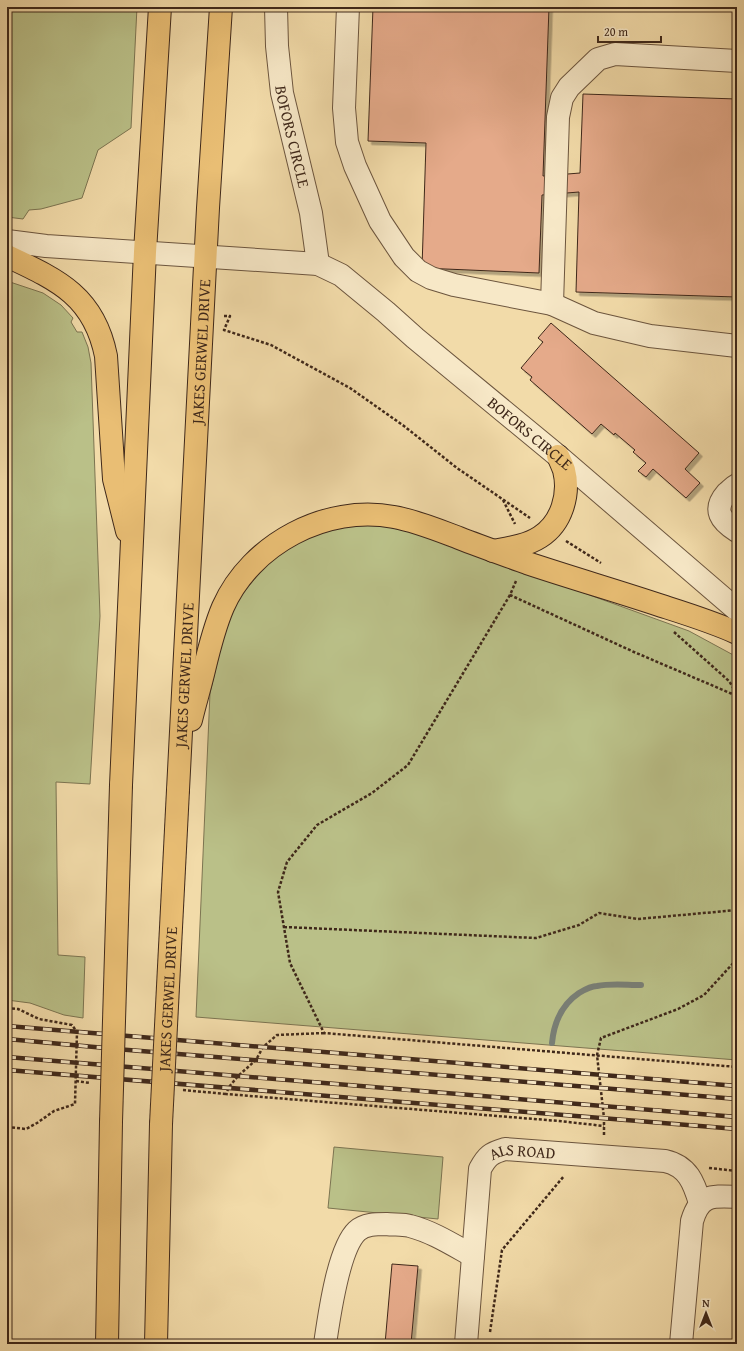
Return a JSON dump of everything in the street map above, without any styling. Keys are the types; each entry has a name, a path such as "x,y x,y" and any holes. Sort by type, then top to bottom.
{"highway":[{"path":"106,1344 121,785 145,252 160,7"},
{"name":"JAKES GERWEL DRIVE","path":"156,1344 161,1124 206,257 221,7"},
{"path":"7,256 66,287 85,307 97,326 104,347 107,367 113,468 116,489 132,550"},
{"path":"525,553 557,520 564,503 564,470 558,456"},
{"path":"179,766 209,646 223,606 234,587 252,565 265,553 290,535 310,526 338,518 366,515 392,517 425,525 492,551 525,553 655,604 708,621 737,633"}],"street":[{"name":"BOFORS CIRCLE","path":"276,7 277,46 282,93 311,213 318,264"},
{"path":"348,7 344,108 347,142 355,166 380,221 409,262 418,271 431,278 454,285 552,304 594,323 650,336 737,346"},
{"path":"552,304 558,117 562,98 569,87 598,59 615,54 737,61"},
{"name":"BOFORS CIRCLE","path":"7,240 46,246 318,264 341,275 558,456 737,610"},
{"path":"737,485 734,486 723,498 719,507 720,515 727,524 737,531"},
{"name":"ALS ROAD","path":"466,1344 480,1169 485,1159 493,1152 506,1149 665,1161 674,1163 685,1171 694,1184 700,1203"},
{"path":"682,1344 692,1221 695,1212 700,1203 709,1198 721,1196 737,1197"},
{"path":"325,1344 330,1305 345,1250 357,1231 366,1226 376,1224 409,1225 427,1231 474,1256"}],"path":[{"path":"224,330 271,345 350,388 404,426 457,468 502,500 602,563"},
{"path":"324,1033 290,963 278,892 287,862 317,824 372,793 408,766 510,595 525,553 502,500"},
{"path":"510,595 634,652 737,695"},
{"path":"655,604 676,635 729,681 737,695"},
{"path":"284,926 536,938 579,926 599,913 638,919 737,910"},
{"path":"603,1157 604,1118 597,1055 601,1038 678,1009 704,995 737,959"},
{"path":"7,1008 18,1009 39,1019 72,1025 77,1032 75,1104 54,1111 26,1129 7,1127"},
{"path":"604,1126 551,1120 226,1094 229,1087 238,1076 256,1060 263,1047 277,1036 324,1033 737,1067"},
{"path":"490,1336 502,1250 581,1155"}],"green space":[{"path":"7,7 137,7 131,128 98,150 82,198 41,209 29,210 23,219 7,217"},
{"path":"7,281 43,293 61,305 73,318 71,322 77,332 82,332 88,347 91,363 100,616 90,784 56,782 58,955 85,957 83,1018 64,1015 30,1003 7,1000"},
{"path":"363,525 384,526 424,535 689,631 737,657 737,1060 196,1017 210,693 227,621 237,601 265,566 283,552 302,540 322,533 342,527"},
{"path":"334,1147 443,1157 438,1219 328,1208"}],"building":[{"path":"373,7 549,7 543,176 580,173 583,94 737,99 737,297 576,292 579,192 542,195 539,273 422,268 426,143 368,141"},
{"path":"551,323 699,453 685,469 700,483 686,498 653,469 646,477 638,471 646,463 633,452 635,450 615,433 614,435 601,424 592,434 530,380 532,377 521,368 543,342 538,338"},
{"path":"392,1264 418,1266 411,1344 385,1344"}],"waterway":[{"path":"552,1043 557,1021 563,1009 567,1003 579,993 590,987 602,985 641,985"}],"railway":[{"path":"7,1026 737,1086"},
{"path":"7,1039 737,1099"},
{"path":"7,1057 737,1117"},
{"path":"7,1070 737,1129"}]}
